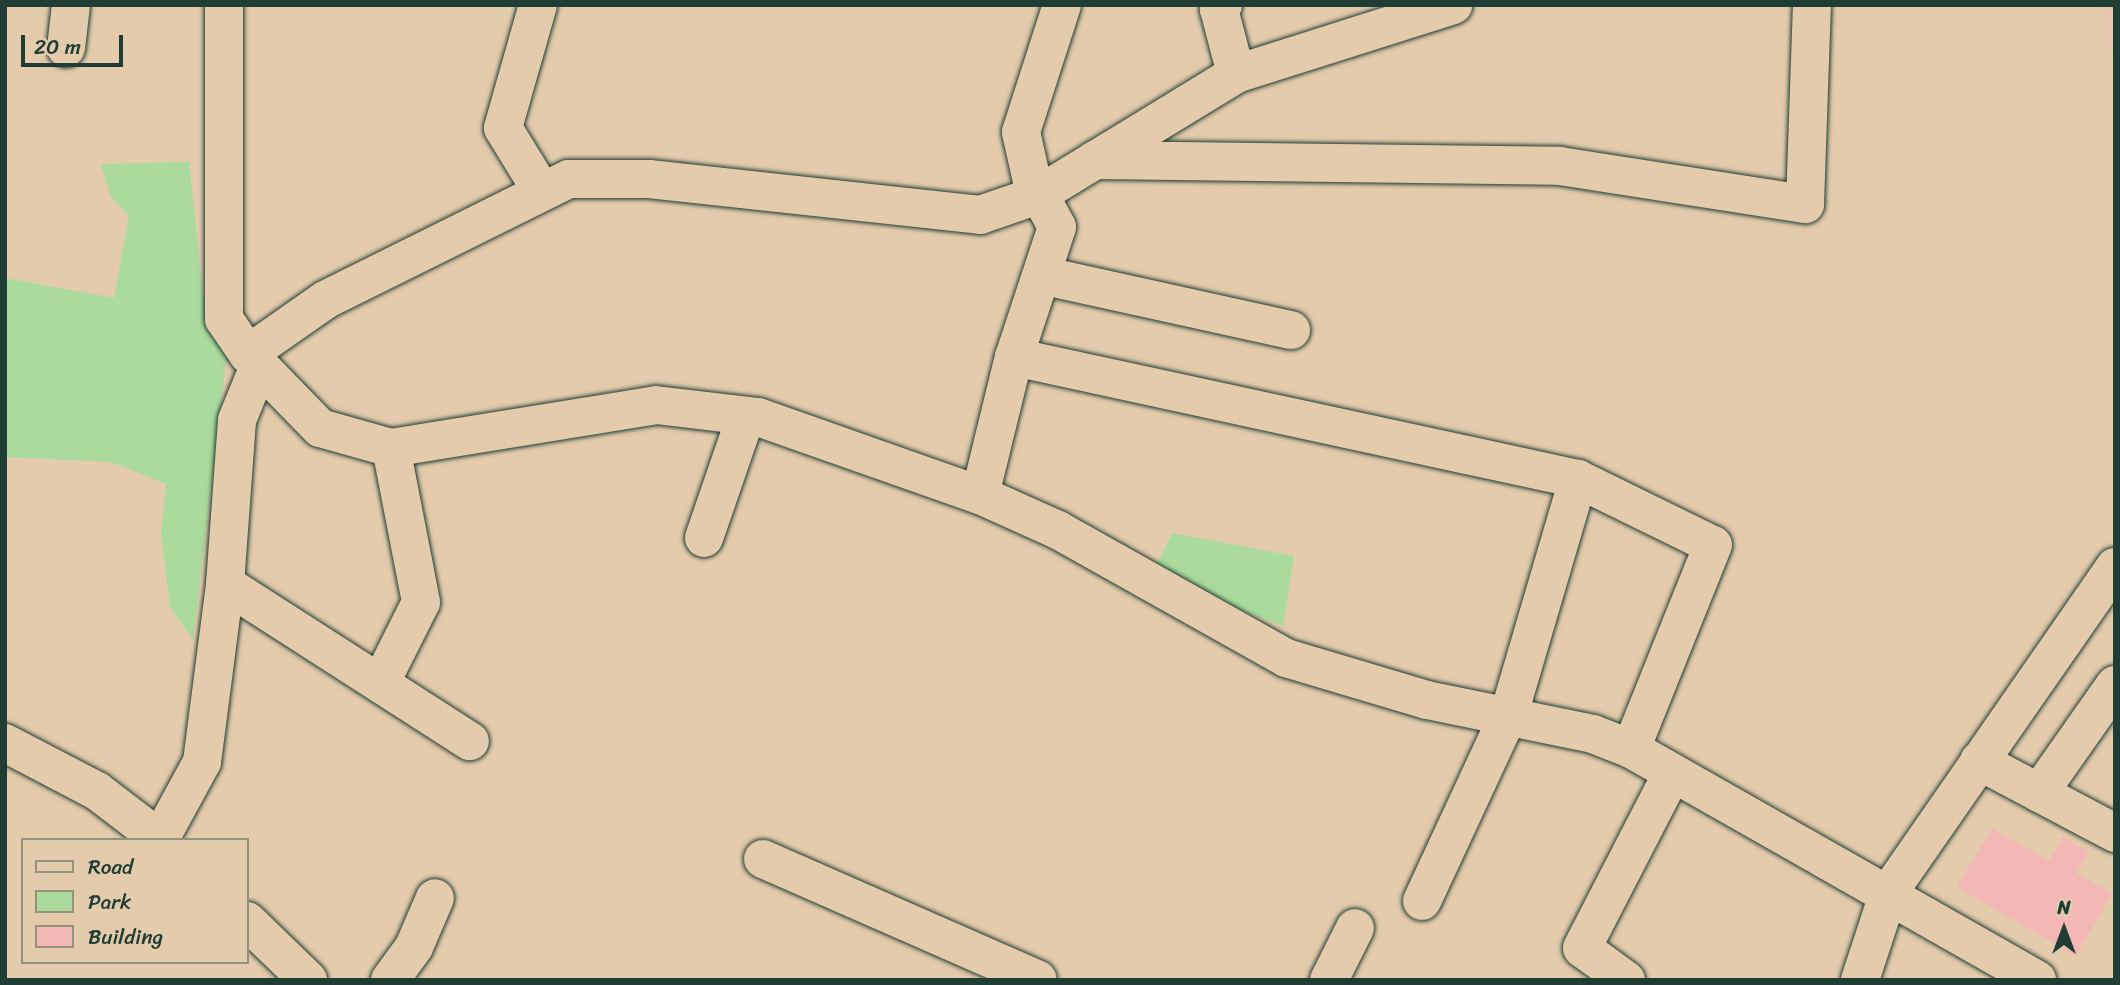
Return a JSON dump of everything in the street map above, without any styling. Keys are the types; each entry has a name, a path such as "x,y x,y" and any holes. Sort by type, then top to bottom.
{"street":[{"path":"66,48 71,5"},
{"path":"224,5 225,319 253,360 320,428 391,448 656,405 746,416 979,495 1058,530 1154,590 1286,658 1427,700 1508,714 1631,750 1889,892 2037,980"},
{"path":"538,5 503,128 541,190"},
{"path":"979,495 1014,357 1045,276 1056,227 1038,195 1021,132 1062,5"},
{"path":"1223,5 1219,9 1236,74"},
{"path":"161,838 202,762 225,584 237,420 253,360 325,300 569,178 649,178 981,215 1038,195 1236,74 1453,5"},
{"path":"1095,160 1559,166 1805,204 1812,5"},
{"path":"1045,276 1291,330"},
{"path":"1014,357 1578,479 1713,545 1631,750"},
{"path":"704,538 746,416"},
{"path":"381,682 421,602 391,448"},
{"path":"1422,901 1508,714 1578,479"},
{"path":"1860,980 1889,892 2115,568"},
{"path":"225,584 470,741"},
{"path":"2039,793 2115,685"},
{"path":"5,743 97,791 157,838"},
{"path":"1979,761 2115,833"},
{"path":"1626,980 1582,948 1672,774"},
{"path":"763,859 1038,980"},
{"path":"390,980 414,947 435,898"},
{"path":"248,922 308,980"},
{"path":"1329,980 1354,928"}],"shaded area":[{"path":"2102,5 2115,5 2115,60 2114,60"}],"green space":[{"path":"189,162 203,292 228,346 193,639 170,607 161,534 166,484 111,462 5,457 5,278 114,298 129,216 111,197 101,164"},
{"path":"1172,533 1294,556 1283,626 1220,603 1155,568"}],"building":[{"path":"1992,828 2049,861 2063,837 2089,852 2076,873 2112,893 2076,956 1957,887"}]}
